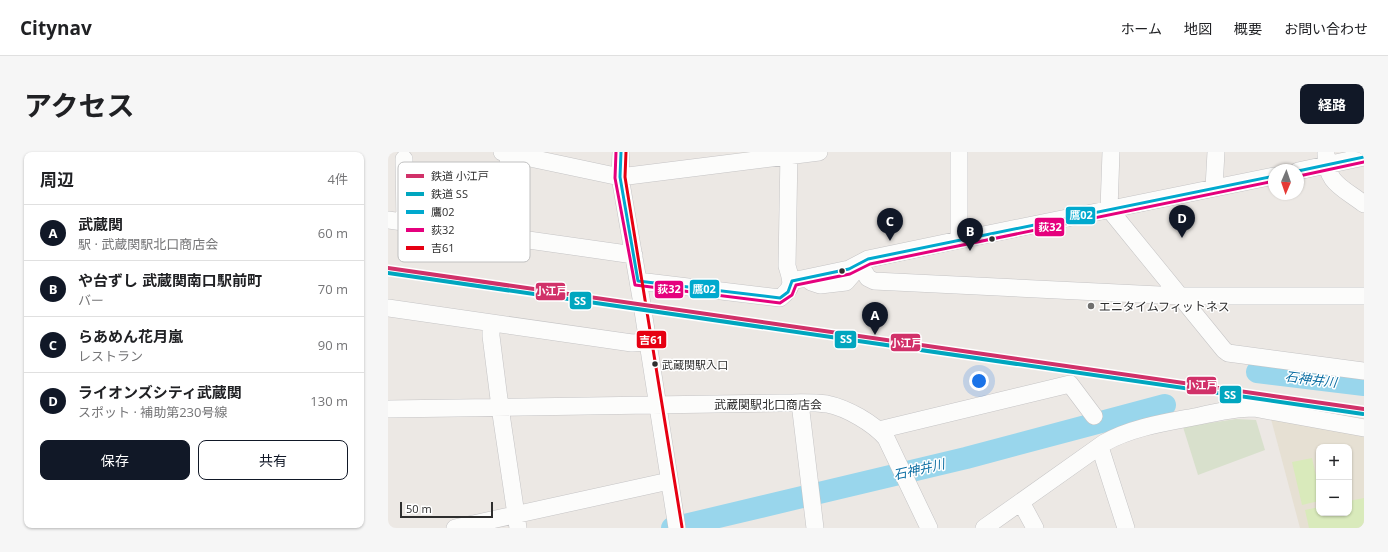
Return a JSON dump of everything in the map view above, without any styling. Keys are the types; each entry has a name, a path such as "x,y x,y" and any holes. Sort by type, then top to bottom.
{"street":[{"path":"621,152 620,177 634,255 676,523"},
{"path":"506,153 620,177 789,154 819,152"},
{"path":"959,240 960,152"},
{"path":"1111,152 1109,209 1224,350 1228,353 1364,372"},
{"path":"1214,188 1216,152"},
{"path":"789,154 787,266 798,280 820,285 840,284 846,282 857,266 868,259 1268,177"},
{"path":"1304,168 1325,159 1364,157"},
{"path":"1325,159 1331,179 1364,204"},
{"path":"396,221 398,206"},
{"path":"530,241 634,255"},
{"path":"857,266 868,278 874,281 1180,296 1364,296"},
{"path":"638,282 780,298 788,292 798,280"},
{"path":"388,308 491,324 632,343 647,342"},
{"path":"491,324 491,336 500,407 517,521"},
{"path":"879,430 1070,384 1094,416"},
{"path":"800,403 815,528"},
{"name":"武蔵関駅北口商店会","path":"388,409 657,404 828,404 844,409 879,430 886,438 929,528"},
{"path":"984,528 1119,435 1240,408 1254,408 1364,428"},
{"path":"1100,447 1126,528"},
{"path":"454,528 517,521 669,481"},
{"path":"1022,502 1035,528"}],"shaded area":[{"path":"1271,419 1364,435 1364,528 1300,528"}],"green space":[{"path":"1236,419 1256,420 1265,450 1198,475 1183,427"},
{"path":"1312,458 1316,476 1316,502 1302,505 1292,462"},
{"path":"1364,498 1364,528 1309,528 1305,510 1316,508 1316,516 1352,516 1352,500"}],"waterway":[{"name":"石神井川","path":"1257,372 1364,385"},
{"name":"石神井川","path":"672,528 966,458 1165,405"}],"rail line":[{"name":"小江戸","path":"388,268 1364,409"},
{"name":"SS","path":"388,273 1363,414"}],"transit line":[{"name":"荻32","path":"616,152 615,178 635,285 780,303 792,295 796,285 850,274 870,264 1268,182"},
{"name":"鷹02","path":"621,152 620,177 638,281 780,298 788,292 792,281 849,269 868,259 1268,177"},
{"name":"吉61","path":"626,152 625,177 682,527"},
{"name":"鷹02","path":"1304,170 1364,157"},
{"name":"荻32","path":"1304,175 1364,162"}],"place":[{"name":"ライオンズシティ武蔵関","path":"1182,238"},
{"name":"らあめん花月嵐","path":"890,241"},
{"name":"や台ずし 武蔵関南口駅前町","path":"970,251"},
{"name":"エニタイムフィットネス","path":"1091,306"},
{"name":"武蔵関","path":"875,335"},
{"name":"武蔵関駅入口","path":"655,364"}]}
